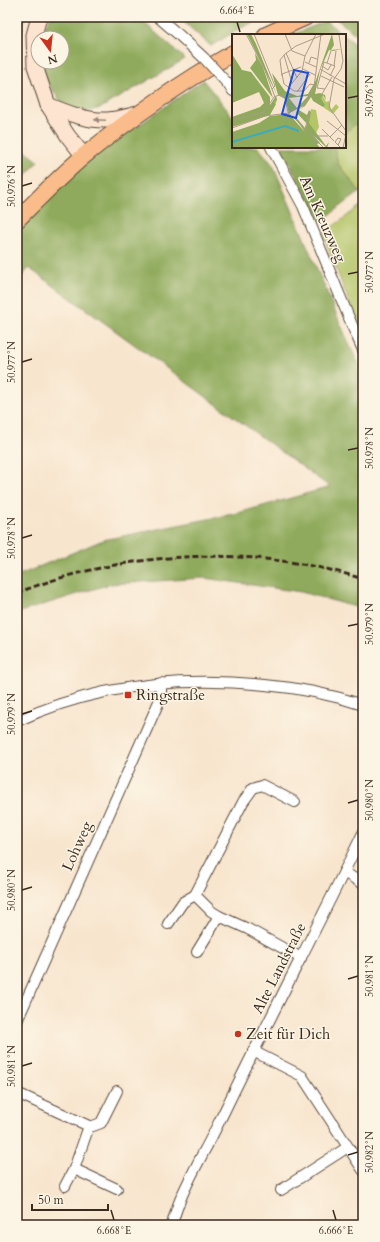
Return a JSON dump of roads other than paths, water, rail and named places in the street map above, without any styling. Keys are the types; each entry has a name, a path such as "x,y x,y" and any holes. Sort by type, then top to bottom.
{"main road":[{"path":"39,17 34,35 35,66 48,104 68,136 84,156"},
{"path":"268,34 306,17"},
{"path":"17,220 84,156 138,114 194,76 232,54"},
{"path":"48,104 67,113 90,119 108,120 138,114"}],"street":[{"path":"158,17 204,58 230,87"},
{"name":"Am Kreuzweg","path":"272,148 303,206 363,350"},
{"path":"17,721 42,710 76,699 131,687 183,681 225,681 246,683 315,692 363,704"},
{"name":"Lohweg","path":"17,1021 101,829 161,697 161,683"},
{"path":"168,924 183,902 195,895 244,802 253,788 262,785 295,802"},
{"name":"Alte Landstraße","path":"172,1225 175,1210 181,1194 204,1152 253,1051 363,833"},
{"path":"344,872 363,884"},
{"path":"195,895 218,916 248,929 301,958"},
{"path":"197,952 218,916"},
{"path":"253,1051 302,1076 363,1170"},
{"path":"17,1093 89,1126 93,1126 101,1123 117,1091"},
{"path":"65,1186 74,1169 89,1126"},
{"path":"281,1190 348,1147"},
{"path":"74,1169 117,1189"}],"railway":[{"path":"17,593 58,579 101,568 145,560 189,557 233,557 277,560 321,568 363,579"}],"place":[{"name":"Ringstraße","path":"128,695"},
{"name":"Zeit für Dich","path":"238,1034"}]}
